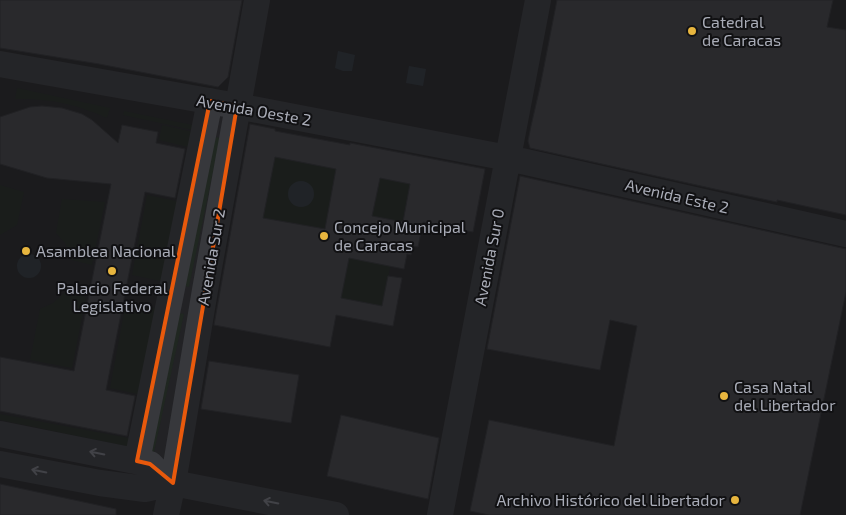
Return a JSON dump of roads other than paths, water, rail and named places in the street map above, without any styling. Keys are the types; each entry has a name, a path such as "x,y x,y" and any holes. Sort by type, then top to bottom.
{"street":[{"name":"Avenida Sur 2","path":"167,515 257,0"},
{"name":"Avenida Sur 0","path":"440,515 538,0"},
{"name":"Avenida Oeste 2","path":"0,64 210,101 508,158"},
{"path":"137,461 210,101"},
{"name":"Avenida Este 2","path":"508,158 846,234"},
{"path":"0,434 150,464 173,483"},
{"path":"0,464 100,483 145,489 173,483 336,515"}],"place":[{"name":"Catedral de Caracas","path":"692,31"},
{"name":"Concejo Municipal de Caracas","path":"324,236"},
{"name":"Asamblea Nacional","path":"26,251"},
{"name":"Palacio Federal Legislativo","path":"112,271"},
{"name":"Casa Natal del Libertador","path":"724,396"},
{"name":"Archivo Histórico del Libertador","path":"735,500"}]}
